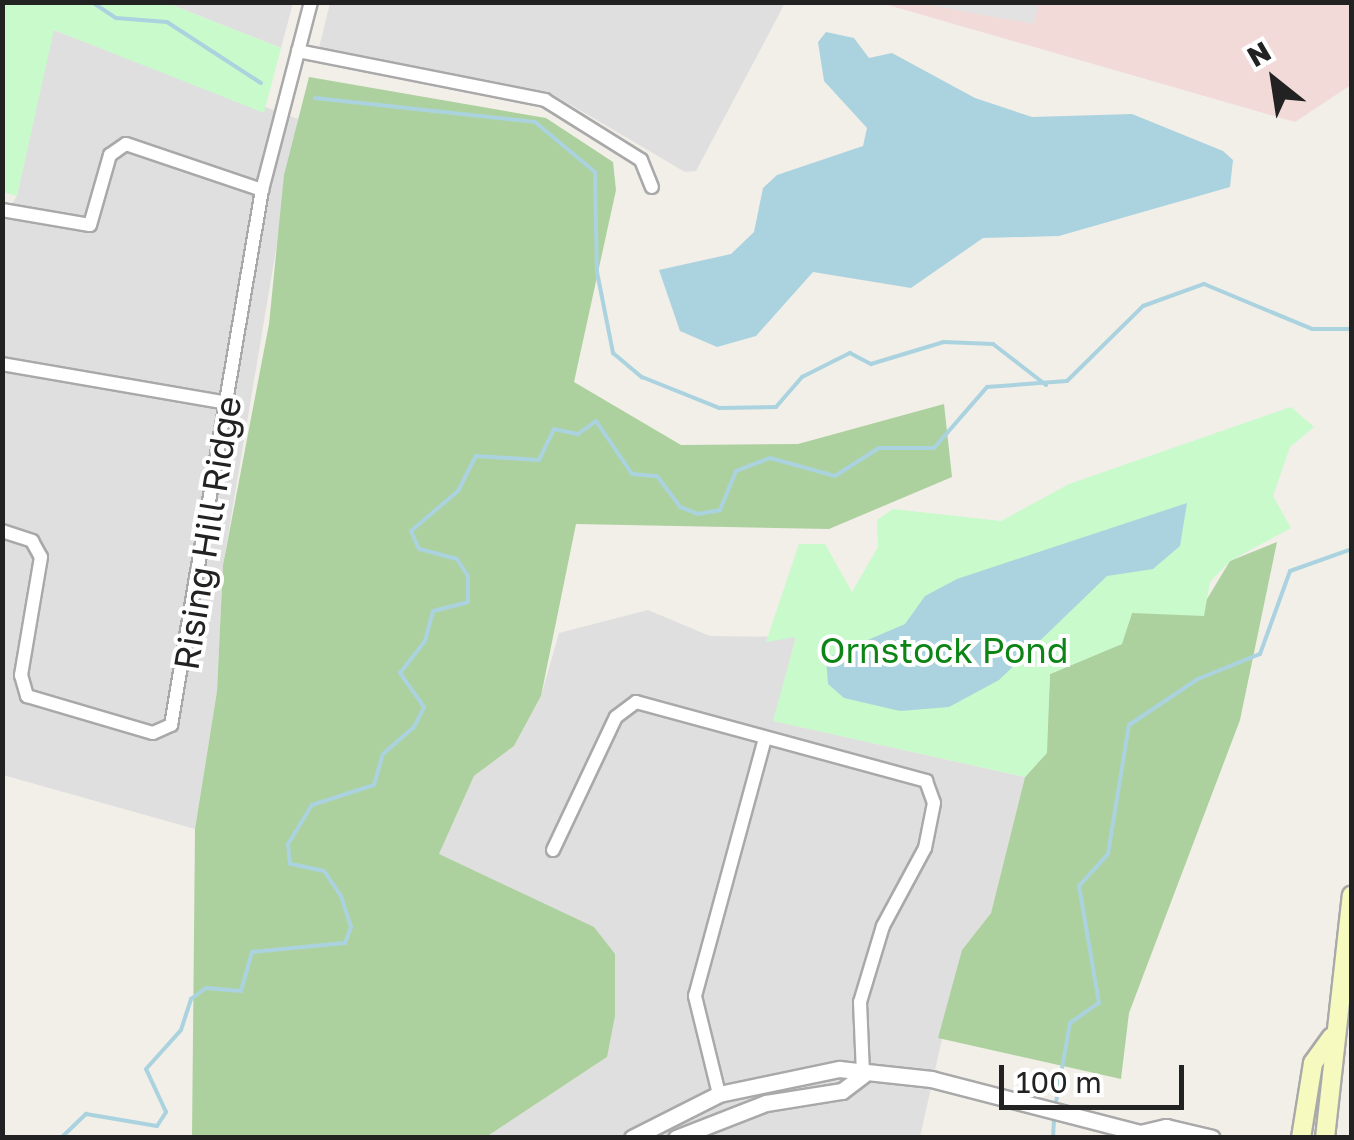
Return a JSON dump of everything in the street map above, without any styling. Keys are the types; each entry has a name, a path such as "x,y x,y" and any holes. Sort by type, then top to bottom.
{"main road":[{"path":"1325,1138 1332,1037 1352,894"},
{"path":"1301,1138 1313,1063 1332,1037"}],"street":[{"name":"Rising Hill Ridge","path":"2,531 32,541 41,557 21,675 26,696 164,732 178,709 262,190 311,2"},
{"path":"298,51 545,100 641,160 652,187"},
{"path":"2,210 90,225 110,155 126,144 262,190"},
{"path":"2,364 228,403"},
{"path":"553,850 629,704 920,778 933,791 925,848 884,926 862,996 862,1075"},
{"path":"719,1094 694,996 766,738"},
{"path":"632,1138 719,1094 814,1072 918,1077 1143,1135 1166,1127 1212,1138"},
{"path":"676,1138 766,1103 842,1091 862,1075"}],"shaded area":[{"path":"1039,2 1033,24 919,3"},
{"path":"167,3 293,3 281,48"},
{"path":"330,3 785,3 696,171 685,172 549,92 319,48"},
{"path":"881,3 1351,3 1351,85 1295,122"},
{"path":"53,30 298,119 223,565 217,691 195,829 3,775 2,219 17,196"},
{"path":"648,610 710,636 796,637 774,721 1025,777 991,913 962,950 920,1137 486,1137 607,1057 439,854 474,776 514,746 541,696 559,633"}],"green space":[{"path":"2,3 167,3 281,48 264,113 54,30 17,196 3,192"},
{"path":"309,77 546,118 613,162 616,190 574,382 681,445 798,444 944,404 952,477 829,529 576,524 541,696 514,746 474,776 439,854 594,927 615,954 615,1016 607,1057 486,1137 192,1137 195,829 217,691 223,565 269,324 284,175"},
{"name":"Ornstock Pond","path":"1291,407 1314,427 1290,447 1273,496 1291,528 1230,561 1210,582 1204,616 1132,613 1122,644 1050,674 1047,753 1025,777 773,721 796,637 766,642 799,544 825,544 852,592 878,547 877,520 893,509 1001,521 1069,484"},
{"path":"1277,542 1240,720 1129,1013 1121,1079 938,1038 962,950 991,913 1025,777 1046,753 1050,674 1121,644 1132,613 1204,604 1230,561"}],"water":[{"path":"826,32 854,38 869,58 892,53 975,98 1032,117 1132,114 1223,151 1233,160 1230,187 1059,236 983,238 911,288 813,272 756,336 717,347 680,331 659,270 731,254 754,232 763,188 777,175 863,146 867,128 824,81 818,42"},
{"path":"1187,503 1180,546 1153,569 1107,576 999,680 949,707 900,711 844,698 828,684 826,658 905,624 925,596 957,579"}],"waterway":[{"path":"92,2 116,18 167,22 261,83"},
{"path":"315,98 535,122 595,172 597,272 613,353 642,377 719,408 776,407 802,377 850,353 871,364 944,342 993,344 1046,385"},
{"path":"61,1138 86,1114 157,1126 166,1112 146,1069 181,1030 191,999 206,988 241,991 252,952 345,943 351,927 341,896 324,871 290,864 288,844 312,805 374,785 383,754 414,727 424,707 400,673 425,641 433,611 468,602 468,576 457,559 419,549 411,531 458,491 476,456 539,460 554,429 578,434 596,421 632,474 657,476 680,507 698,514 720,510 736,471 770,458 835,476 879,448 934,448 987,387 1067,381 1143,306 1204,284 1312,329 1352,329"},
{"path":"1055,1108 1070,1023 1099,1003 1079,886 1108,854 1129,725 1198,679 1260,654 1290,571 1352,549"},
{"path":"1053,1138 1054,1117"}]}
